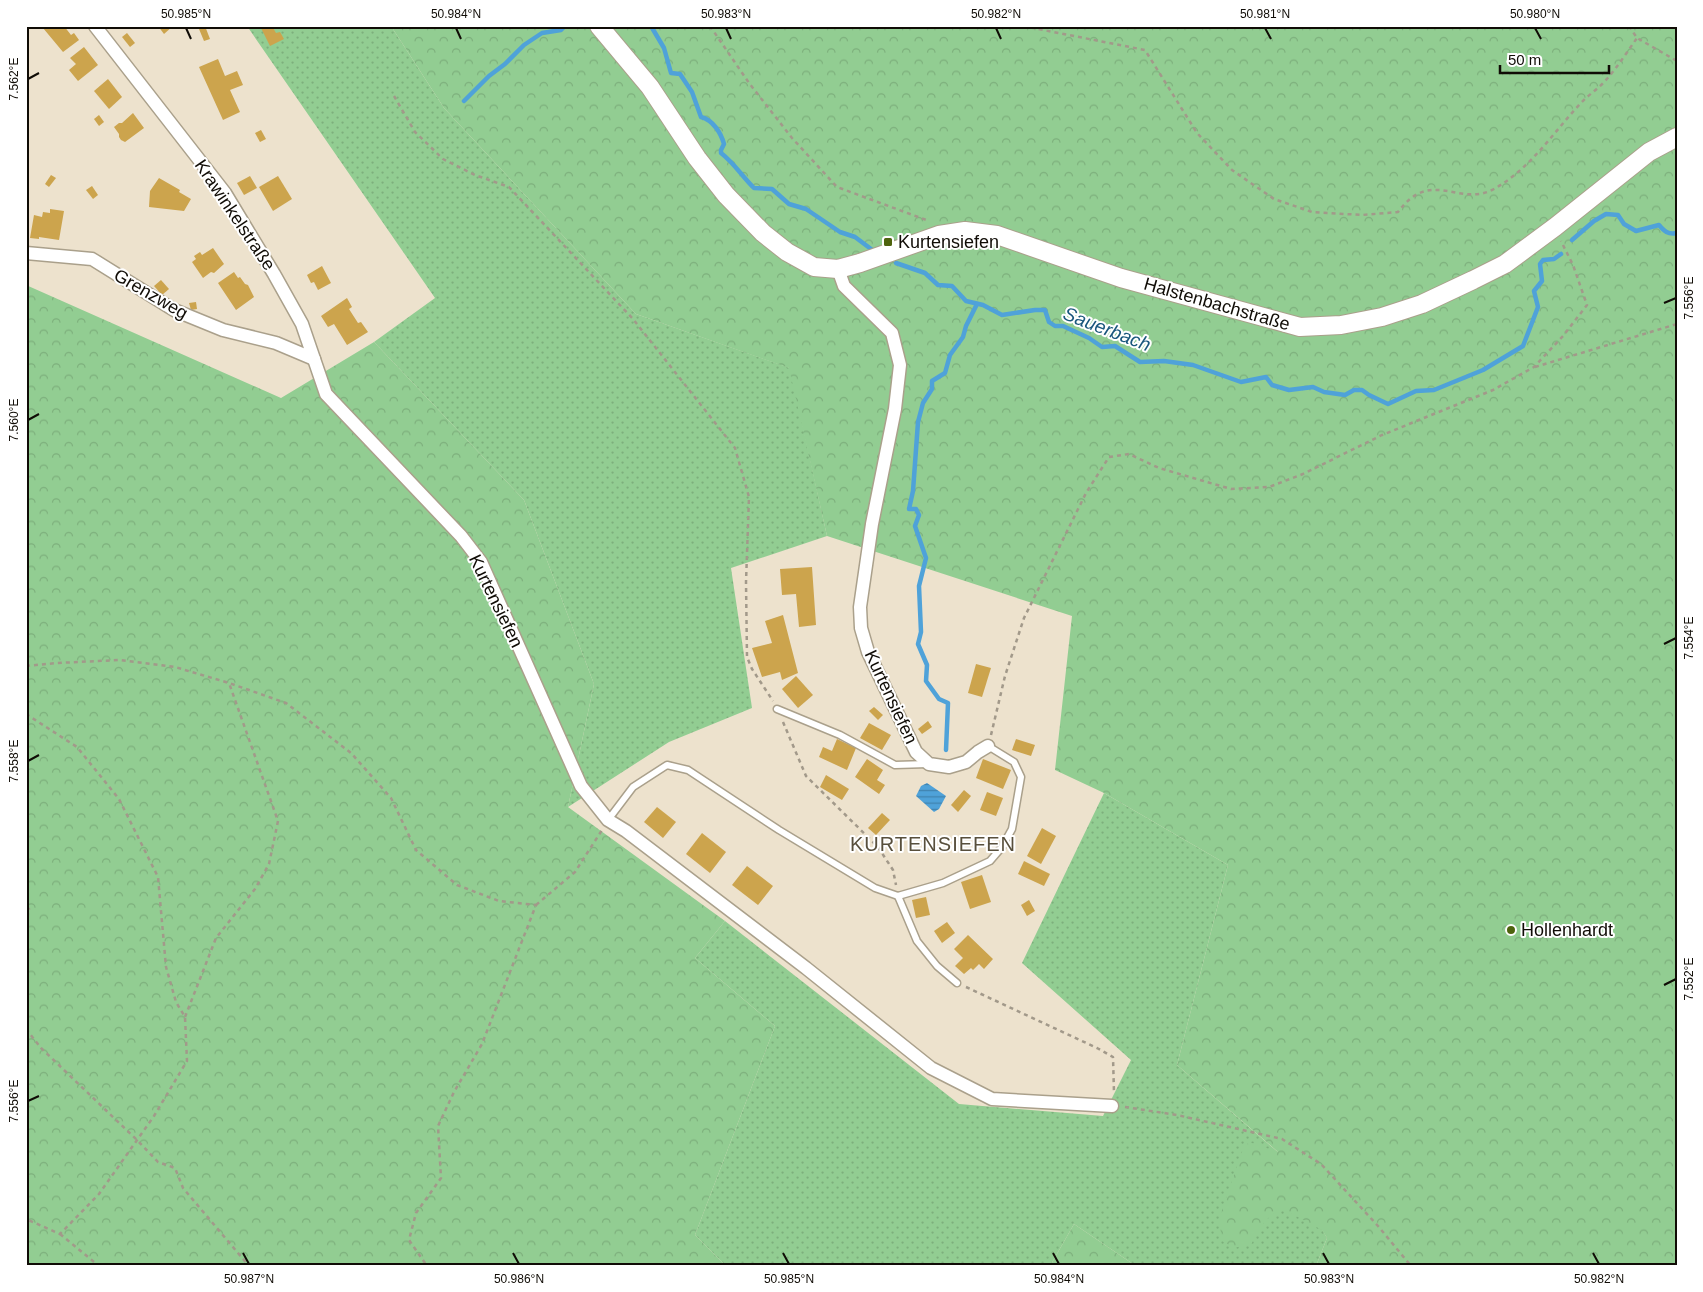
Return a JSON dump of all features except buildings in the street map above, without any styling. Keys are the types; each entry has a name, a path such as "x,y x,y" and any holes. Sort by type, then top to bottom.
{"street":[{"name":"Krawinkelstraße","path":"95,26 225,193 302,324 314,359"},
{"path":"599,26 650,86 697,158 726,195 763,233 786,252 814,267 838,269"},
{"name":"Halstenbachstraße","path":"838,269 939,235 965,231 997,235 1121,278 1300,327 1341,325 1374,319 1422,304 1505,264 1649,152 1677,137"},
{"name":"Grenzweg","path":"26,253 92,260 174,310 222,330 276,343 314,359"},
{"name":"Kurtensiefen","path":"838,269 844,286 892,333 900,365 895,409 872,524 860,607 861,628 868,652 916,752 928,764 950,767 966,762 988,746"},
{"name":"Kurtensiefen","path":"314,359 326,394 461,536 481,562 581,786 608,820 626,831 798,962 931,1068 992,1099 1112,1106"}],"lane":[{"path":"777,709 840,736 895,764 928,764"},
{"path":"608,820 633,787 667,765 674,766 688,770 779,830 875,888 898,896 943,883 990,861 1002,847 1012,829 1021,776 1014,762 988,746"},
{"path":"898,896 917,941 937,966 957,983"}],"path":[{"path":"710,26 749,83 792,138 837,187 932,222 939,235"},
{"path":"1022,26 1146,50 1197,133 1232,170 1274,200 1312,212 1362,215 1398,212 1406,201 1423,191 1447,190 1469,195 1493,190 1525,167 1580,103 1606,81 1637,38"},
{"path":"1629,26 1637,38 1677,61"},
{"path":"394,96 415,132 443,159 475,174 510,187 633,319 735,448 749,497 746,582 747,656 752,669 777,709 806,776 878,847 893,870 898,896"},
{"path":"1534,367 1563,336 1587,305 1573,265 1555,227"},
{"path":"988,746 1005,676 1024,618 1086,493 1109,457 1129,454 1159,468 1231,490 1269,487 1303,474 1382,435 1493,390 1534,367 1677,324"},
{"path":"26,666 119,660 175,667 286,703 350,753 391,798 416,850 457,884 499,900 536,905"},
{"path":"60,1234 99,1194 154,1116 187,1061 185,1017 216,938 255,889 269,864 278,821 229,683"},
{"path":"26,714 76,747 118,799 158,877 166,967 176,1002 185,1017"},
{"path":"427,1266 409,1240 416,1213 441,1178 438,1126 454,1092 482,1044 536,905 575,872 608,820"},
{"path":"26,907 29,909 26,924"},
{"path":"957,983 1113,1057 1115,1082 1112,1106 1177,1115 1282,1139 1321,1164 1378,1226 1411,1266"},
{"path":"26,1029 42,1048 158,1162 174,1168 183,1188 249,1266"},
{"path":"26,1218 60,1234 99,1266"}],"green space":[{"path":"247,26 391,26 444,108 636,314 790,368 827,536 731,568 752,708 669,742 568,807 594,684 524,500 374,342 435,298"},
{"path":"391,26 1677,26 1677,1266 1316,1266 1327,1238 1322,1230 1283,1209 1273,1214 1264,1223 1252,1243 1234,1248 1221,1240 1220,1216 1243,1149 1249,1142 1278,1152 1177,1065 1228,865 1104,793 1055,770 1072,616 827,536 789,368 636,314 444,108"},
{"path":"26,285 281,398 374,342 524,500 594,684 568,807 725,921 695,958 775,1026 695,1235 726,1266 26,1266"},
{"path":"1104,793 1228,865 1177,1065 1279,1153 1327,1238 1316,1266 1136,1266 1074,1224 1050,1266 726,1266 695,1235 775,1026 695,958 725,921 959,1104 1103,1116 1131,1060 1022,963"},
{"path":"1074,1224 1136,1266 1050,1266"}],"water":[{"path":"927,783 946,796 939,809 934,812 916,796 921,786"}],"waterway":[{"path":"464,101 524,45 542,33 561,30 565,26"},
{"name":"Sauerbach","path":"651,26 664,48 671,73 680,74 692,92 701,117 713,124 719,131 724,144 721,153 754,188 772,189 789,204 806,209 840,232 855,237 871,249"},
{"name":"Sauerbach","path":"1572,240 1594,221 1606,214 1618,215 1624,224 1636,231 1659,225 1666,232 1677,233"},
{"name":"Sauerbach","path":"896,263 925,273 938,285 952,286 966,301 983,305 1002,315 1045,310 1049,322 1055,326 1063,326 1089,338 1102,347 1115,346 1140,362 1164,361 1193,365 1241,382 1266,377 1272,385 1289,390 1313,387 1324,392 1345,395 1354,390 1362,390 1388,404 1416,391 1434,390 1483,370 1523,346 1538,307 1534,291 1542,281 1540,264 1543,260 1554,259 1561,254"},
{"path":"946,750 948,703 939,699 926,681 927,665 918,644 921,632 919,586 926,558 915,526 919,515 916,509 909,509 913,491 918,422 923,403 932,389 932,381 945,373 950,355 963,337 966,326 977,304"}],"place":[{"name":"Kurtensiefen","path":"888,242"},
{"name":"Hollenhardt","path":"1511,930"}],"district":[{"name":"KURTENSIEFEN","path":"933,844"}]}
